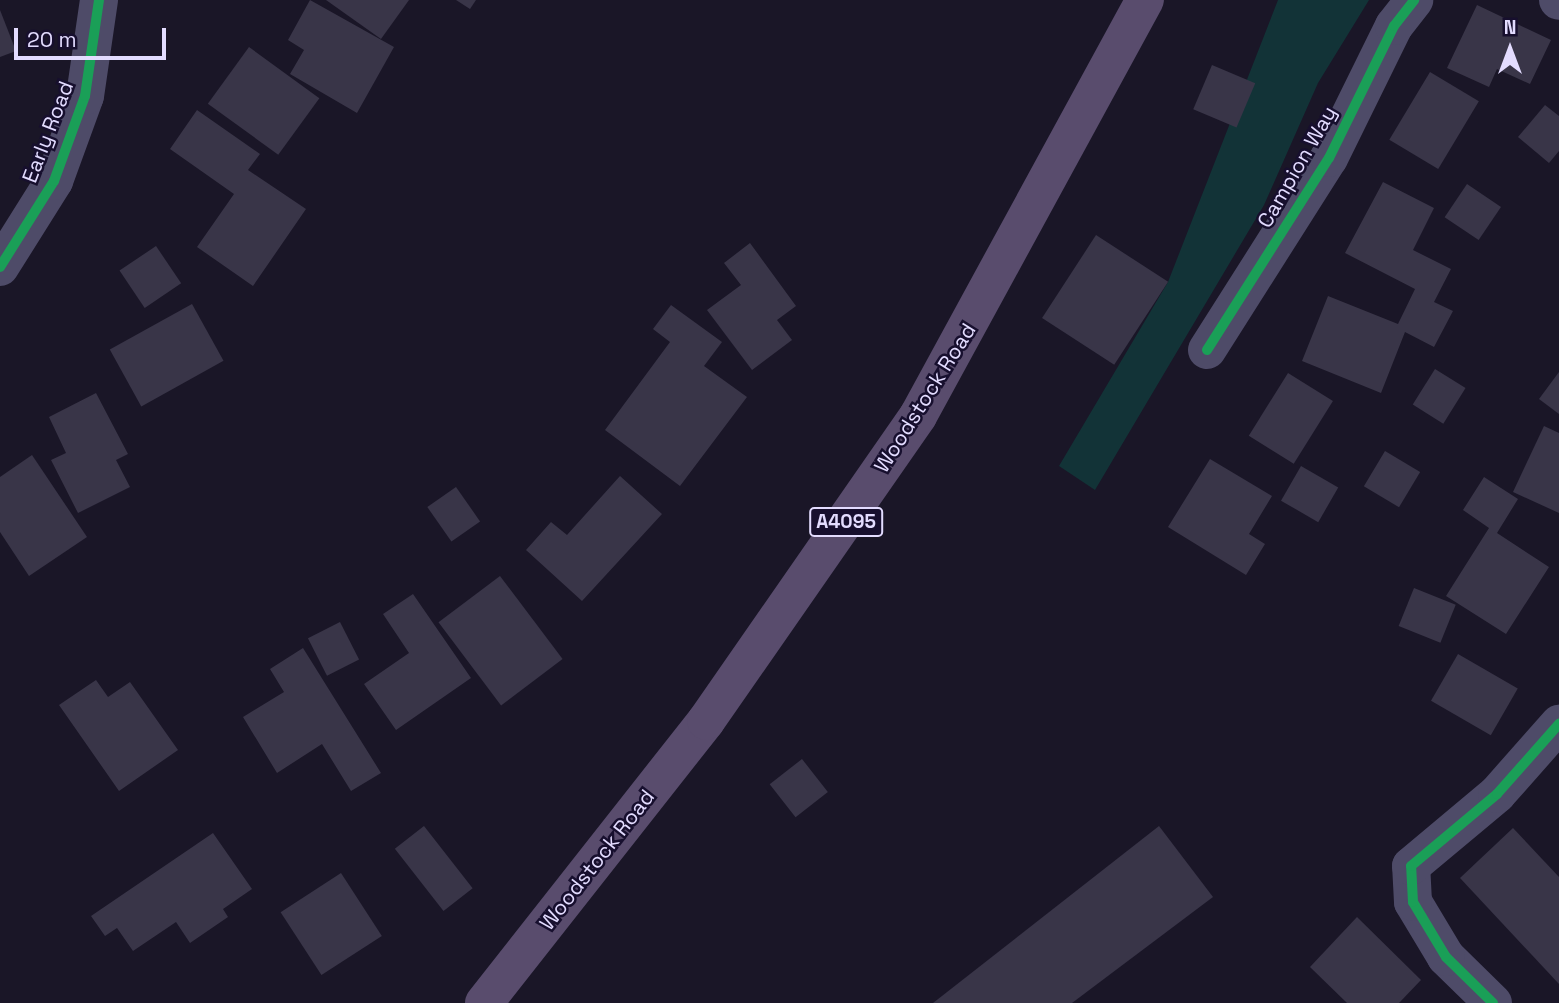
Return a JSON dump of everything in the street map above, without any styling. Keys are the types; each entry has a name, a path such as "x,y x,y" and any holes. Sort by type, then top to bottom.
{"main road":[{"name":"Woodstock Road","path":"484,1003 706,721 918,416 1144,0"}],"street":[{"name":"Early Road","path":"0,267 59,169 85,96 99,0"},
{"name":"Campion Way","path":"1207,349 1329,158 1394,26 1414,0"},
{"path":"1493,1003 1446,957 1413,902 1411,866 1497,794 1559,724"}],"green space":[{"path":"1278,0 1369,0 1318,83 1264,205 1095,490 1059,466 1168,282"}],"building":[{"path":"310,0 394,47 357,113 290,74 304,50 288,40"},
{"path":"326,0 409,0 381,39"},
{"path":"456,0 476,0 470,9"},
{"path":"1477,5 1551,40 1530,84 1497,69 1489,87 1447,68"},
{"path":"0,10 16,51 0,57"},
{"path":"249,47 319,98 278,155 208,104"},
{"path":"1212,65 1255,83 1237,128 1193,109"},
{"path":"1430,72 1479,101 1438,169 1389,140"},
{"path":"1545,105 1559,116 1559,151 1549,163 1518,137"},
{"path":"197,110 260,154 248,170 306,209 253,286 197,247 234,194 170,149"},
{"path":"1383,182 1434,208 1413,250 1451,269 1434,302 1453,311 1434,347 1405,332 1381,393 1302,361 1328,296 1398,324 1415,289 1345,253"},
{"path":"1467,184 1501,207 1479,240 1445,217"},
{"path":"1096,235 1168,282 1114,365 1042,318"},
{"path":"750,243 796,306 777,320 792,340 752,370 707,310 741,285 724,263"},
{"path":"156,246 181,283 145,308 120,271"},
{"path":"192,304 224,361 141,406 110,350"},
{"path":"671,305 722,342 704,366 747,397 680,486 605,430 670,342 653,329"},
{"path":"1435,369 1466,388 1443,424 1413,405"},
{"path":"1559,372 1559,414 1539,399"},
{"path":"1288,373 1333,401 1294,464 1249,436"},
{"path":"96,393 128,454 116,460 130,487 78,513 51,460 66,453 49,417"},
{"path":"1544,426 1559,433 1559,513 1513,492"},
{"path":"1385,451 1420,472 1399,507 1364,486"},
{"path":"32,455 87,537 29,576 0,532 0,477"},
{"path":"1210,459 1272,496 1249,534 1265,544 1246,575 1168,527"},
{"path":"1301,466 1338,488 1318,522 1281,501"},
{"path":"620,476 662,514 582,601 526,550 551,522 567,535"},
{"path":"1484,477 1518,499 1497,533 1549,567 1506,634 1446,596 1489,528 1463,510"},
{"path":"456,487 480,521 451,541 427,507"},
{"path":"500,576 563,659 501,705 439,622"},
{"path":"1414,588 1456,605 1440,643 1399,626"},
{"path":"413,594 471,678 396,730 364,684 409,653 383,614"},
{"path":"340,622 359,659 327,676 308,638"},
{"path":"303,648 381,773 351,791 322,744 277,773 243,717 284,692 270,669"},
{"path":"1458,654 1518,688 1491,735 1431,701"},
{"path":"96,680 108,697 130,682 178,750 119,791 59,705"},
{"path":"802,759 828,792 796,817 770,784"},
{"path":"424,826 473,888 443,911 395,849"},
{"path":"1159,826 1213,897 1072,1003 933,1003"},
{"path":"1513,828 1559,877 1559,984 1460,878"},
{"path":"213,833 252,889 223,909 228,917 190,943 176,922 133,951 117,928 105,936 91,916"},
{"path":"341,873 382,936 321,975 281,912"},
{"path":"1357,917 1421,980 1399,1003 1347,1003 1310,967"}],"cycle path":[{"path":"0,267 54,181 85,96 99,0"},
{"path":"1207,350 1329,158 1394,26 1414,0"},
{"path":"1493,1003 1446,957 1413,902 1411,866 1497,794 1559,724"}]}
